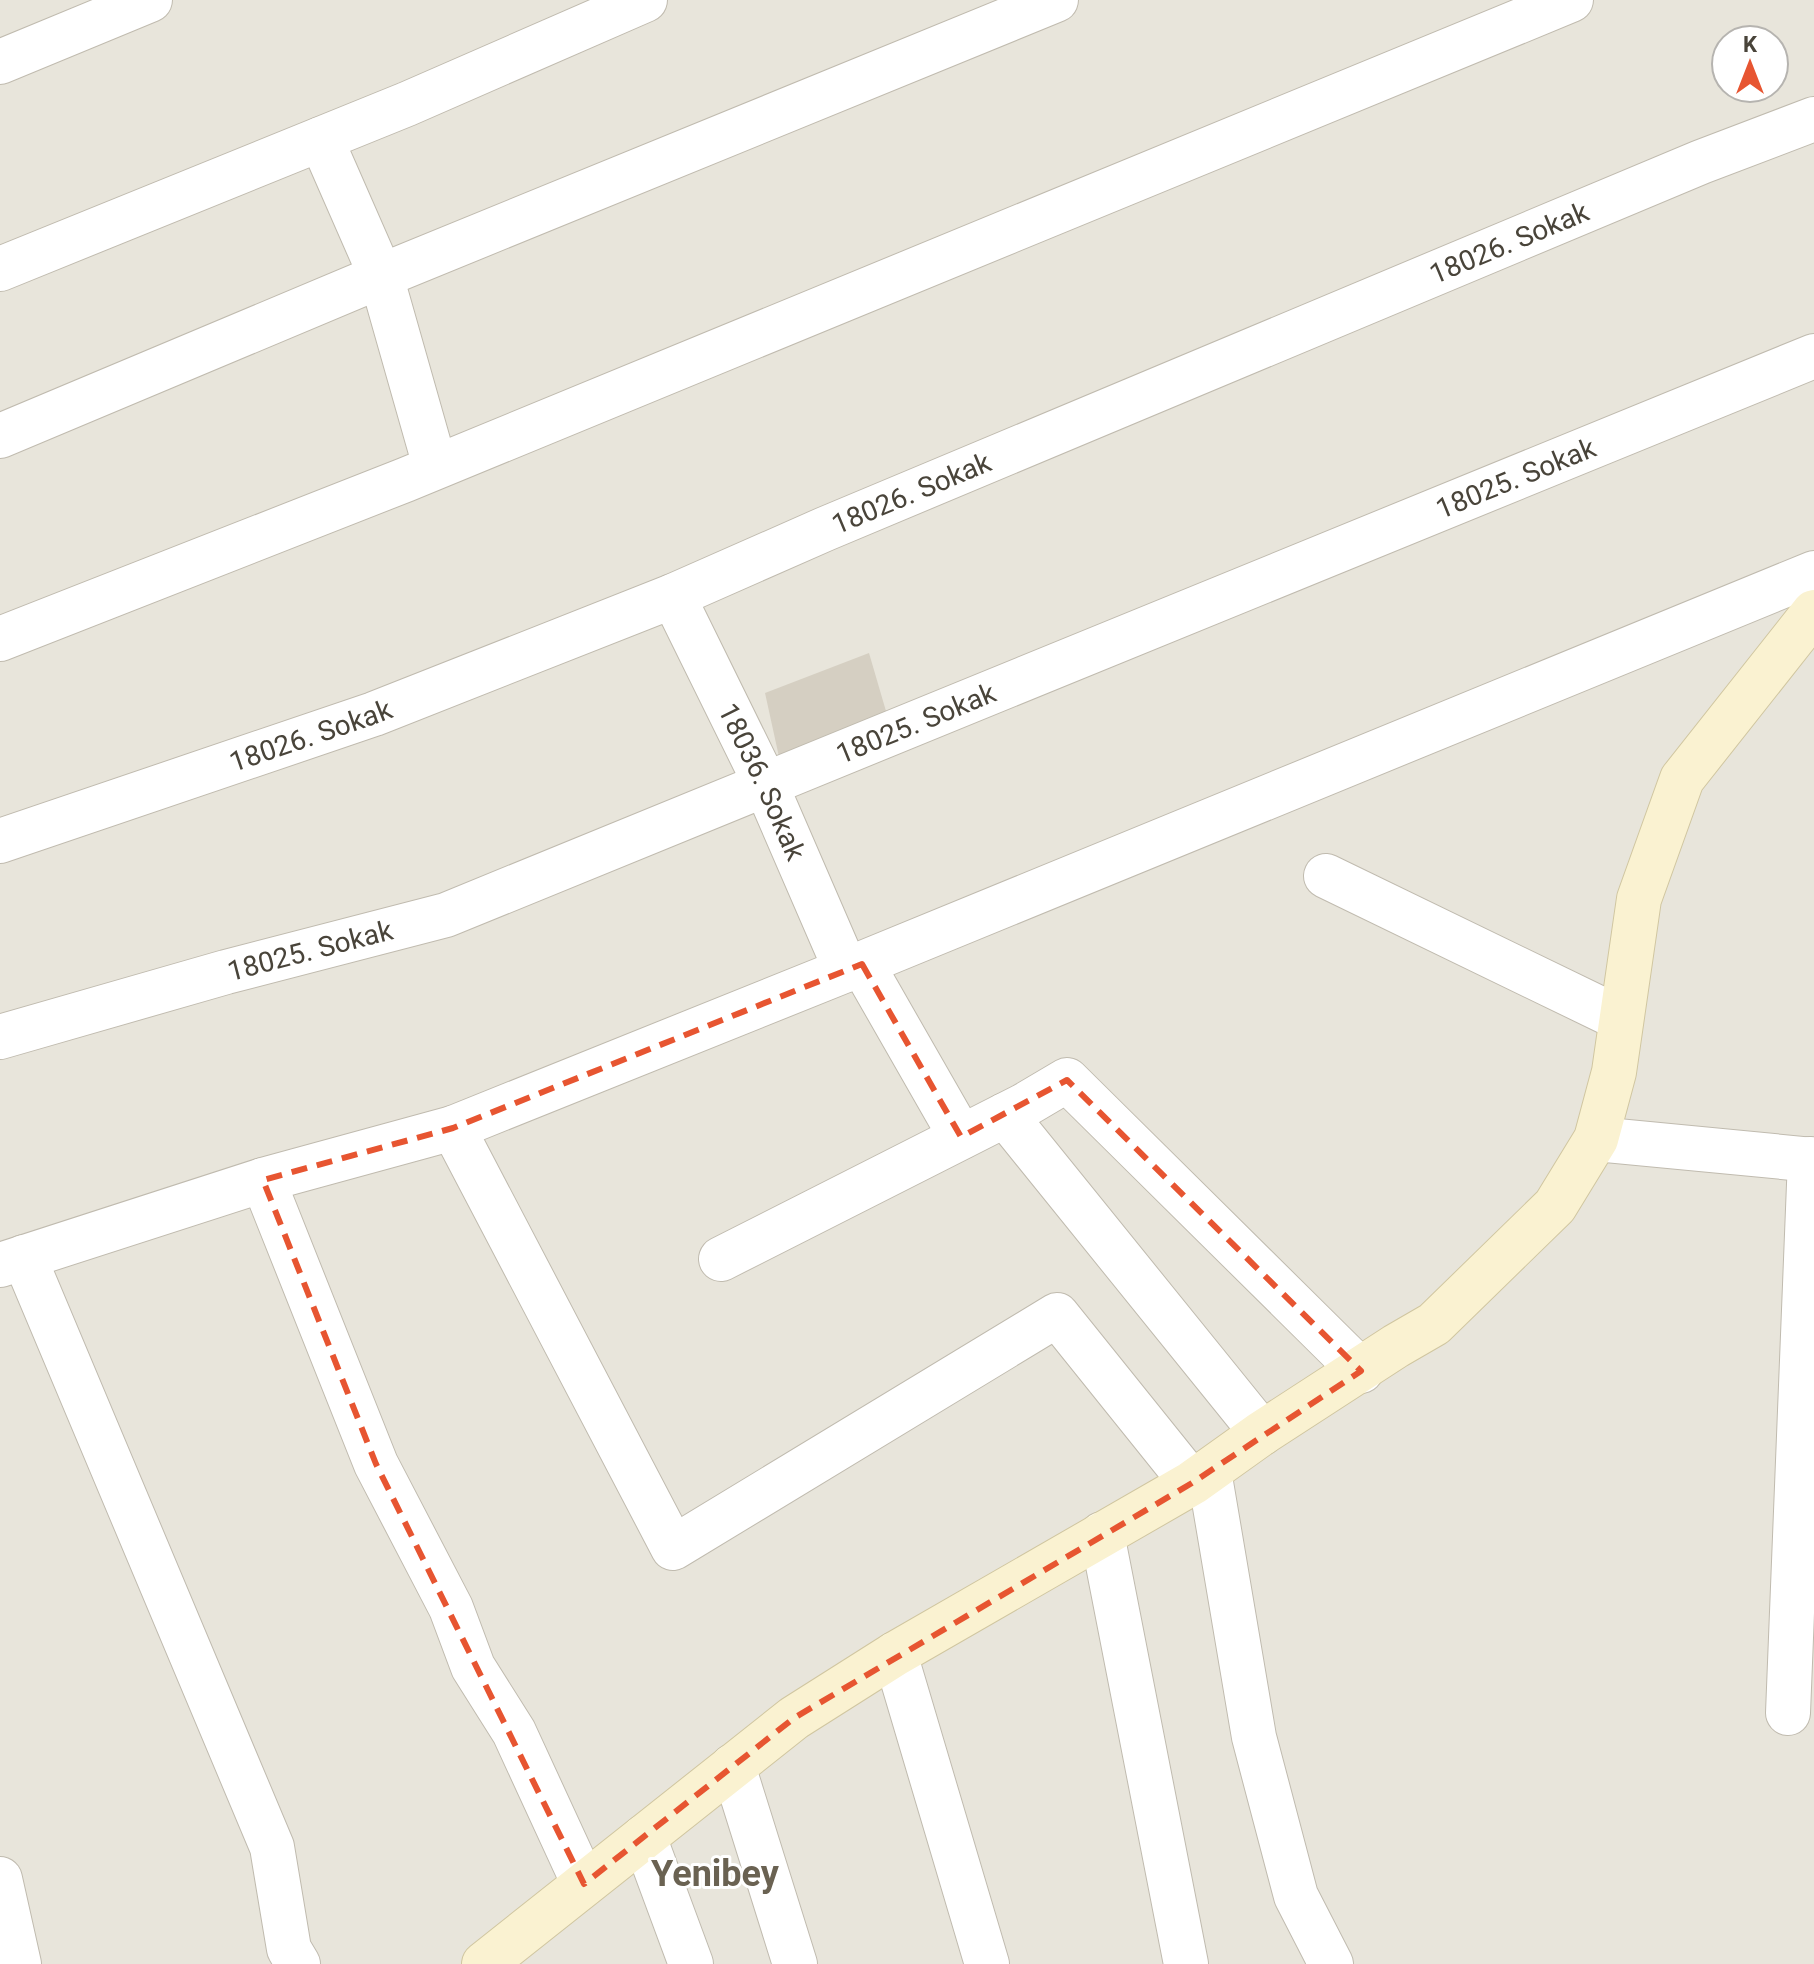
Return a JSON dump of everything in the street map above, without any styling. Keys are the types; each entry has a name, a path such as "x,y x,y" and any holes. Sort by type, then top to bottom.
{"main road":[{"path":"484,1964 794,1718 895,1654 1201,1477 1262,1433 1434,1324 1555,1206 1596,1139 1614,1072 1639,899 1682,779 1814,612"}],"street":[{"path":"0,62 150,0"},
{"path":"0,269 407,104 645,0"},
{"path":"0,436 381,276 1056,0"},
{"path":"0,639 435,466 1571,0"},
{"name":"18026. Sokak","path":"0,841 374,714 673,596 1701,162 1814,119"},
{"path":"321,139 381,276 435,466"},
{"name":"18025. Sokak","path":"0,1037 226,972 446,915 1814,356"},
{"path":"298,1964 289,1949 272,1847 6,1260 263,1180 453,1128 1814,573"},
{"name":"18036. Sokak","path":"673,596 854,967 961,1137"},
{"path":"1326,876 1621,1019"},
{"path":"721,1259 1005,1115 1067,1080 1361,1371"},
{"path":"1005,1115 1262,1433"},
{"path":"453,1128 673,1548 1057,1315 1201,1477 1254,1737 1296,1896 1331,1964"},
{"path":"1596,1139 1812,1160 1788,1713"},
{"path":"263,1180 376,1464 451,1608 473,1667 514,1732 584,1884"},
{"path":"1102,1534 1186,1964"},
{"path":"895,1654 987,1964"},
{"path":"733,1766 795,1964"},
{"path":"644,1837 691,1964"},
{"path":"0,1879 19,1964"}],"highlighted area":[{"path":"862,964 961,1137 1067,1080 1361,1371 1192,1483 794,1718 584,1884 376,1464 263,1180 453,1128"}],"shaded area":[{"path":"0,0 1814,0 1814,1964 0,1964"}],"building":[{"path":"869,653 888,718 779,757 765,693"}],"district":[{"name":"Yenibey","path":"715,1874"}]}
